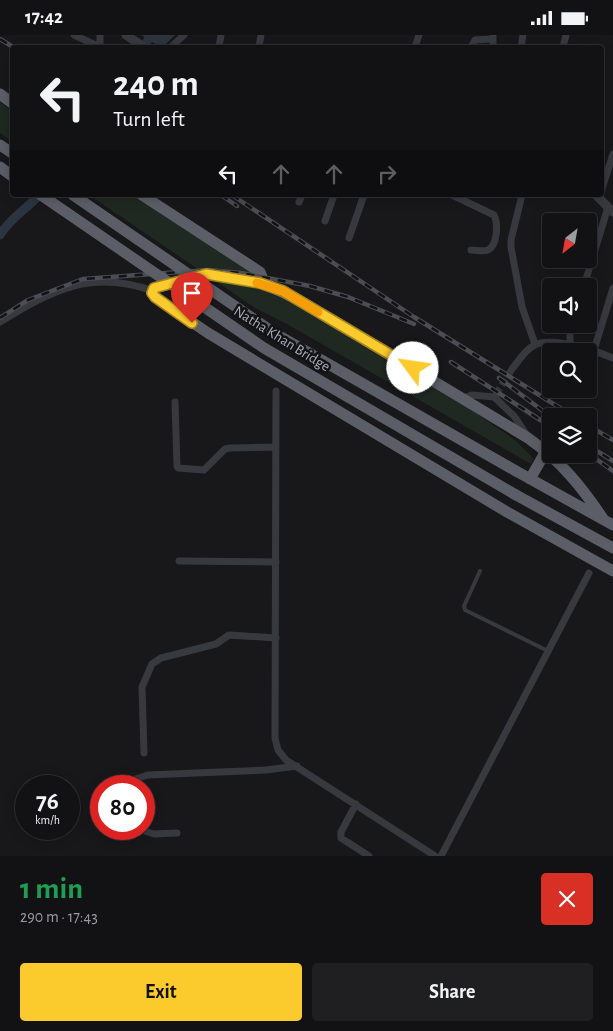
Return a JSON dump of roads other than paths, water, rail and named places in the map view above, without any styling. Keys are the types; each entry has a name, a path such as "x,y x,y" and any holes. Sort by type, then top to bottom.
{"highway":[{"path":"0,93 10,101"},
{"name":"Natha Khan Bridge","path":"44,197 264,348 516,495 613,548"},
{"name":"Natha Khan Bridge","path":"76,197 274,333 608,523"},
{"path":"145,197 260,272 265,284"},
{"path":"542,448 463,398 290,295 265,284 206,274 154,288 155,297 208,333 540,531 613,571"},
{"path":"530,479 542,458"},
{"path":"558,463 578,482 608,523"},
{"path":"540,531 549,513"}],"street":[{"path":"74,35 96,45"},
{"path":"126,35 141,45"},
{"path":"173,45 184,35"},
{"path":"472,45 475,39 493,37"},
{"path":"604,180 613,154"},
{"path":"324,221 333,197"},
{"path":"349,238 363,197"},
{"path":"456,197 494,215 496,219 495,242 491,249 486,251 471,250"},
{"path":"522,197 511,247 522,307 535,345"},
{"path":"587,278 611,210 601,197"},
{"path":"0,322 49,295 83,283 116,281 153,291"},
{"path":"596,343 613,288"},
{"path":"512,369 535,345 542,345"},
{"path":"597,351 613,358"},
{"path":"276,391 275,738 278,750 296,766 435,856"},
{"path":"463,398 472,395 495,396 514,416 528,438"},
{"path":"175,402 176,466 178,469 204,470 225,449 276,447"},
{"path":"179,561 276,562"},
{"path":"441,856 589,573"},
{"path":"144,753 142,687 152,664 161,658 216,644 229,635 276,638"},
{"path":"148,775 266,771 296,766"},
{"path":"356,804 341,832 341,838 369,856"},
{"path":"155,834 177,833"}],"lane":[{"path":"480,571 464,606 465,610 548,651"}],"waterway":[{"path":"145,45 148,40"},
{"path":"0,235 37,197"}],"tunnel":[{"path":"496,394 512,369"}],"railway":[{"path":"0,39 10,45"},
{"path":"224,197 237,206"},
{"path":"235,197 414,317 560,408"},
{"path":"0,318 28,300 83,279 208,270 241,273 310,286 348,297 414,324"},
{"path":"451,362 542,421"},
{"path":"499,378 542,410"},
{"path":"597,431 613,440"},
{"path":"597,451 613,461"},
{"path":"597,460 613,471"}]}
